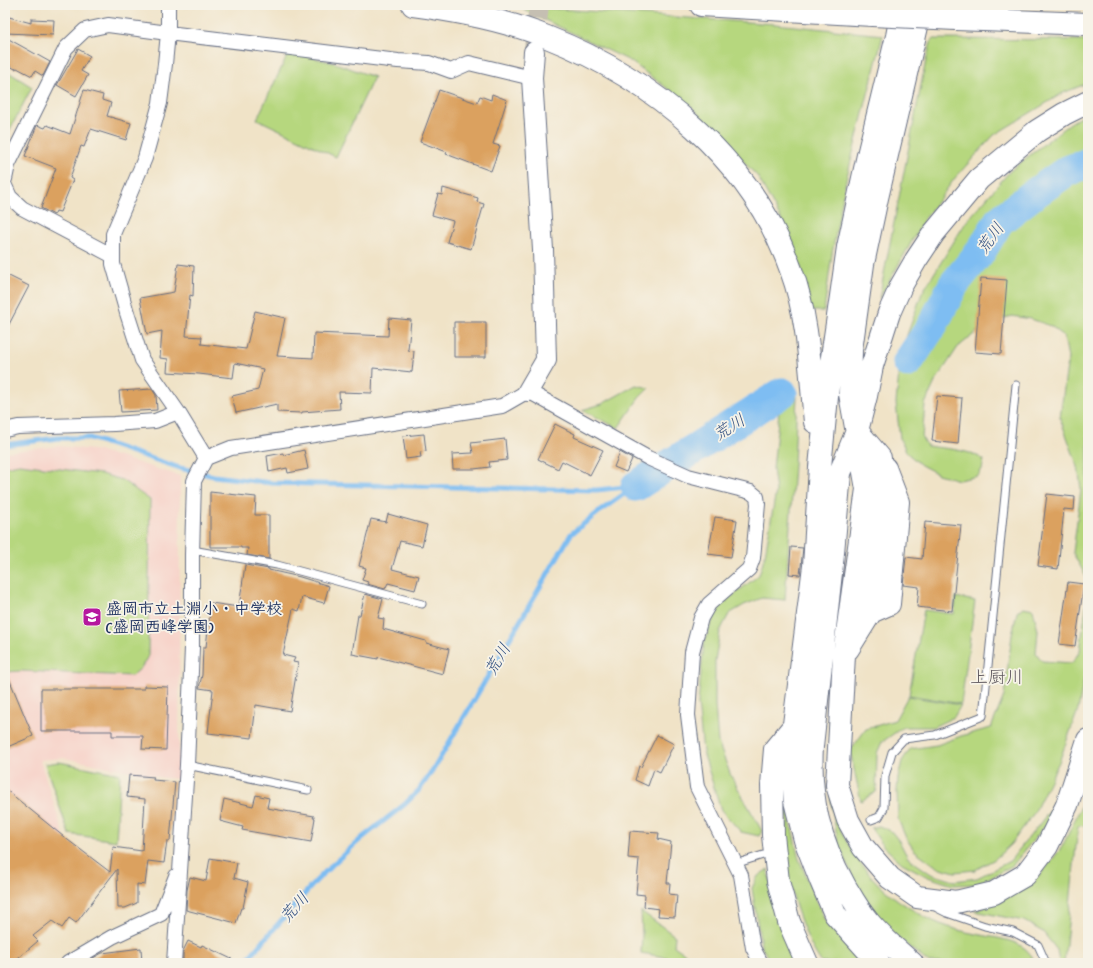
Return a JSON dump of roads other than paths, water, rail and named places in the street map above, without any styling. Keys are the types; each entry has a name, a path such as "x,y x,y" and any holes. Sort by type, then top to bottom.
{"highway":[{"path":"413,5 452,10 495,21 547,37 599,60 649,91 673,109 725,158 743,179 771,223 792,271 805,329 820,467"},
{"path":"701,5 872,15 1088,24"},
{"path":"903,5 848,247 829,377 820,467 814,566 800,677 803,730 815,807 821,833 834,866 852,898 868,921 890,944 912,963"},
{"path":"922,5 877,198 862,272 851,350 850,394 867,489 839,650 840,732 837,785 848,820 863,848 890,878 917,897 956,902 994,893 1025,875 1047,846 1067,804 1088,740"},
{"path":"807,963 789,922 778,881 773,835 772,785 775,749 803,730 831,572 840,474 857,431 872,366 889,313 916,260 934,233 979,179 1007,154 1037,131 1064,114 1088,102"},
{"path":"857,431 880,458 881,517 871,612 839,650 803,730 791,748 795,801 805,840 835,914 879,963"}],"street":[{"path":"168,5 168,33 160,103 145,158 113,234 113,256 115,271 142,360 178,412 205,460"},
{"path":"113,256 22,208 10,197 5,186 8,165 66,48 85,30 108,25 398,61 429,63 451,71 469,63 532,78"},
{"path":"174,963 187,765 192,648 194,481 205,460 231,448 502,406 528,391 546,360 543,250 532,78 534,52"},
{"path":"528,391 648,458 688,476 751,492 757,497 758,504 753,558 749,569 709,604 701,618 692,652 688,715 697,787 741,875 753,948 761,963"},
{"path":"5,430 18,427 114,424 155,421 178,412"},
{"path":"68,963 112,936 161,914 181,863"}],"lane":[{"path":"870,820 879,817 884,808 885,776 892,752 904,739 935,735 982,716 1016,385"},
{"path":"192,550 277,565 422,604"},
{"path":"187,765 308,790"},
{"path":"735,864 763,855"},
{"path":"917,897 947,913 985,926 1013,932 1038,945 1046,963"}],"waterway":[{"name":"荒川","path":"908,362 933,324 954,284 981,251 999,221 1067,171 1088,163"},
{"name":"荒川","path":"636,486 782,393"},
{"path":"5,445 57,438 90,438 180,468 214,476 272,483 596,490 636,486"},
{"name":"荒川","path":"244,963 315,882 333,864 362,838 404,805 419,790 436,765 571,534 634,487"}],"tunnel":[{"path":"534,49 539,5"}],"place":[{"name":"盛岡市立土淵小・中学校 (盛岡西峰学園)","path":"92,617"}],"district":[{"name":"上厨川","path":"997,677"}]}
